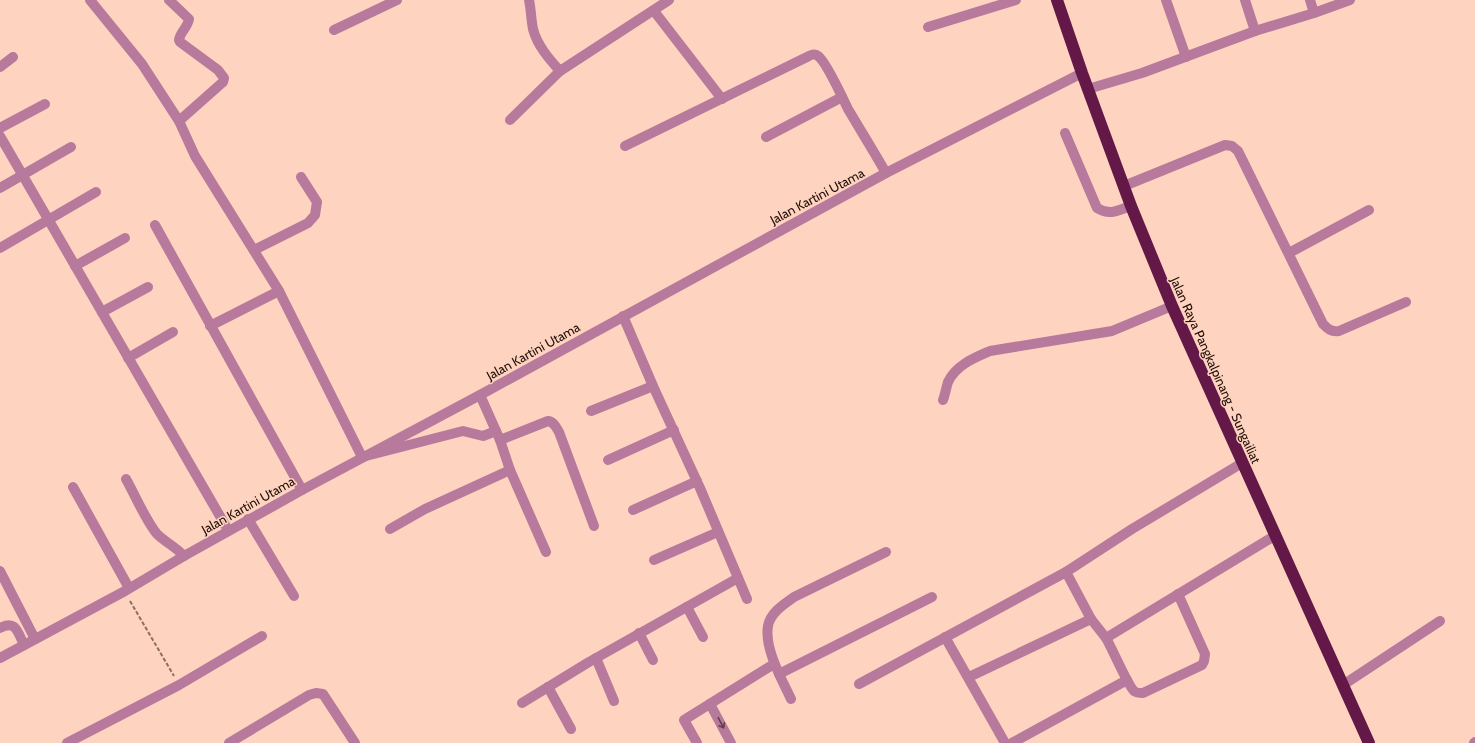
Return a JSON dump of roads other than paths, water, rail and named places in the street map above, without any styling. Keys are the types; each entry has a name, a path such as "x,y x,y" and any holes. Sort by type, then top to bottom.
{"highway":[{"name":"Jalan Raya Pangkalpinang - Sungailiat","path":"1057,0 1131,206 1172,306 1369,743"}],"street":[{"path":"90,0 142,64 179,121 195,156 279,291 362,457 463,431 483,436 498,435 548,421 552,422 559,432 594,526"},
{"path":"169,0 189,19 188,23 180,34 180,42 218,70 224,78 223,82 179,121"},
{"path":"334,30 397,0"},
{"path":"529,0 533,29 538,41 550,61 560,71"},
{"path":"510,120 560,71 669,0"},
{"path":"928,27 1016,0"},
{"path":"1166,0 1186,57"},
{"path":"1245,0 1255,31"},
{"path":"1310,0 1314,13"},
{"path":"1088,88 1142,73 1255,31 1350,0"},
{"path":"654,11 722,99"},
{"path":"625,146 814,54 820,57 886,173"},
{"path":"0,67 14,57"},
{"name":"Jalan Kartini Utama","path":"0,658 127,590 248,519 480,395 886,173 1082,73"},
{"path":"766,137 842,97"},
{"path":"0,128 45,104"},
{"path":"1065,133 1097,208 1104,212 1110,213 1131,206"},
{"path":"0,136 228,530"},
{"path":"1124,186 1225,145 1232,146 1238,151 1323,324 1329,330 1333,332 1339,331 1406,302"},
{"path":"0,188 71,147"},
{"path":"254,250 308,223 316,215 317,202 301,177"},
{"path":"0,248 96,192"},
{"path":"1289,254 1369,210"},
{"path":"155,225 302,490"},
{"path":"74,266 125,238"},
{"path":"102,312 148,287"},
{"path":"210,326 279,291"},
{"path":"943,400 948,383 955,372 976,357 990,351 1112,332 1172,306"},
{"path":"623,316 697,482 747,600"},
{"path":"128,358 173,332"},
{"path":"591,411 653,386"},
{"path":"480,395 498,435 510,470 546,552"},
{"path":"608,460 674,430"},
{"path":"859,684 1066,572 1132,529 1242,463"},
{"path":"390,529 425,509 510,470"},
{"path":"126,479 143,512 158,534 178,549 184,556"},
{"path":"633,510 697,482"},
{"path":"73,487 127,590"},
{"path":"248,519 294,596"},
{"path":"654,560 718,532"},
{"path":"1106,638 1276,535"},
{"path":"791,699 774,664 768,638 768,626 775,612 794,597 886,552"},
{"path":"0,570 35,639"},
{"path":"1066,572 1091,619 1106,638 1133,691 1143,693 1204,662 1205,654 1178,594"},
{"path":"522,703 548,686 639,633 738,578"},
{"path":"779,674 932,597"},
{"path":"686,607 703,637"},
{"path":"969,677 1091,619"},
{"path":"1343,685 1440,621"},
{"path":"0,628 8,624 15,627 24,645"},
{"path":"639,633 653,660"},
{"path":"67,743 179,685 262,636"},
{"path":"945,637 969,677 1004,743"},
{"path":"596,658 614,701"},
{"path":"697,743 684,720 774,664"},
{"path":"1012,743 1127,680"},
{"path":"548,686 571,729"},
{"path":"228,743 309,695 316,693 323,694 355,743"},
{"path":"710,704 731,743"}]}
